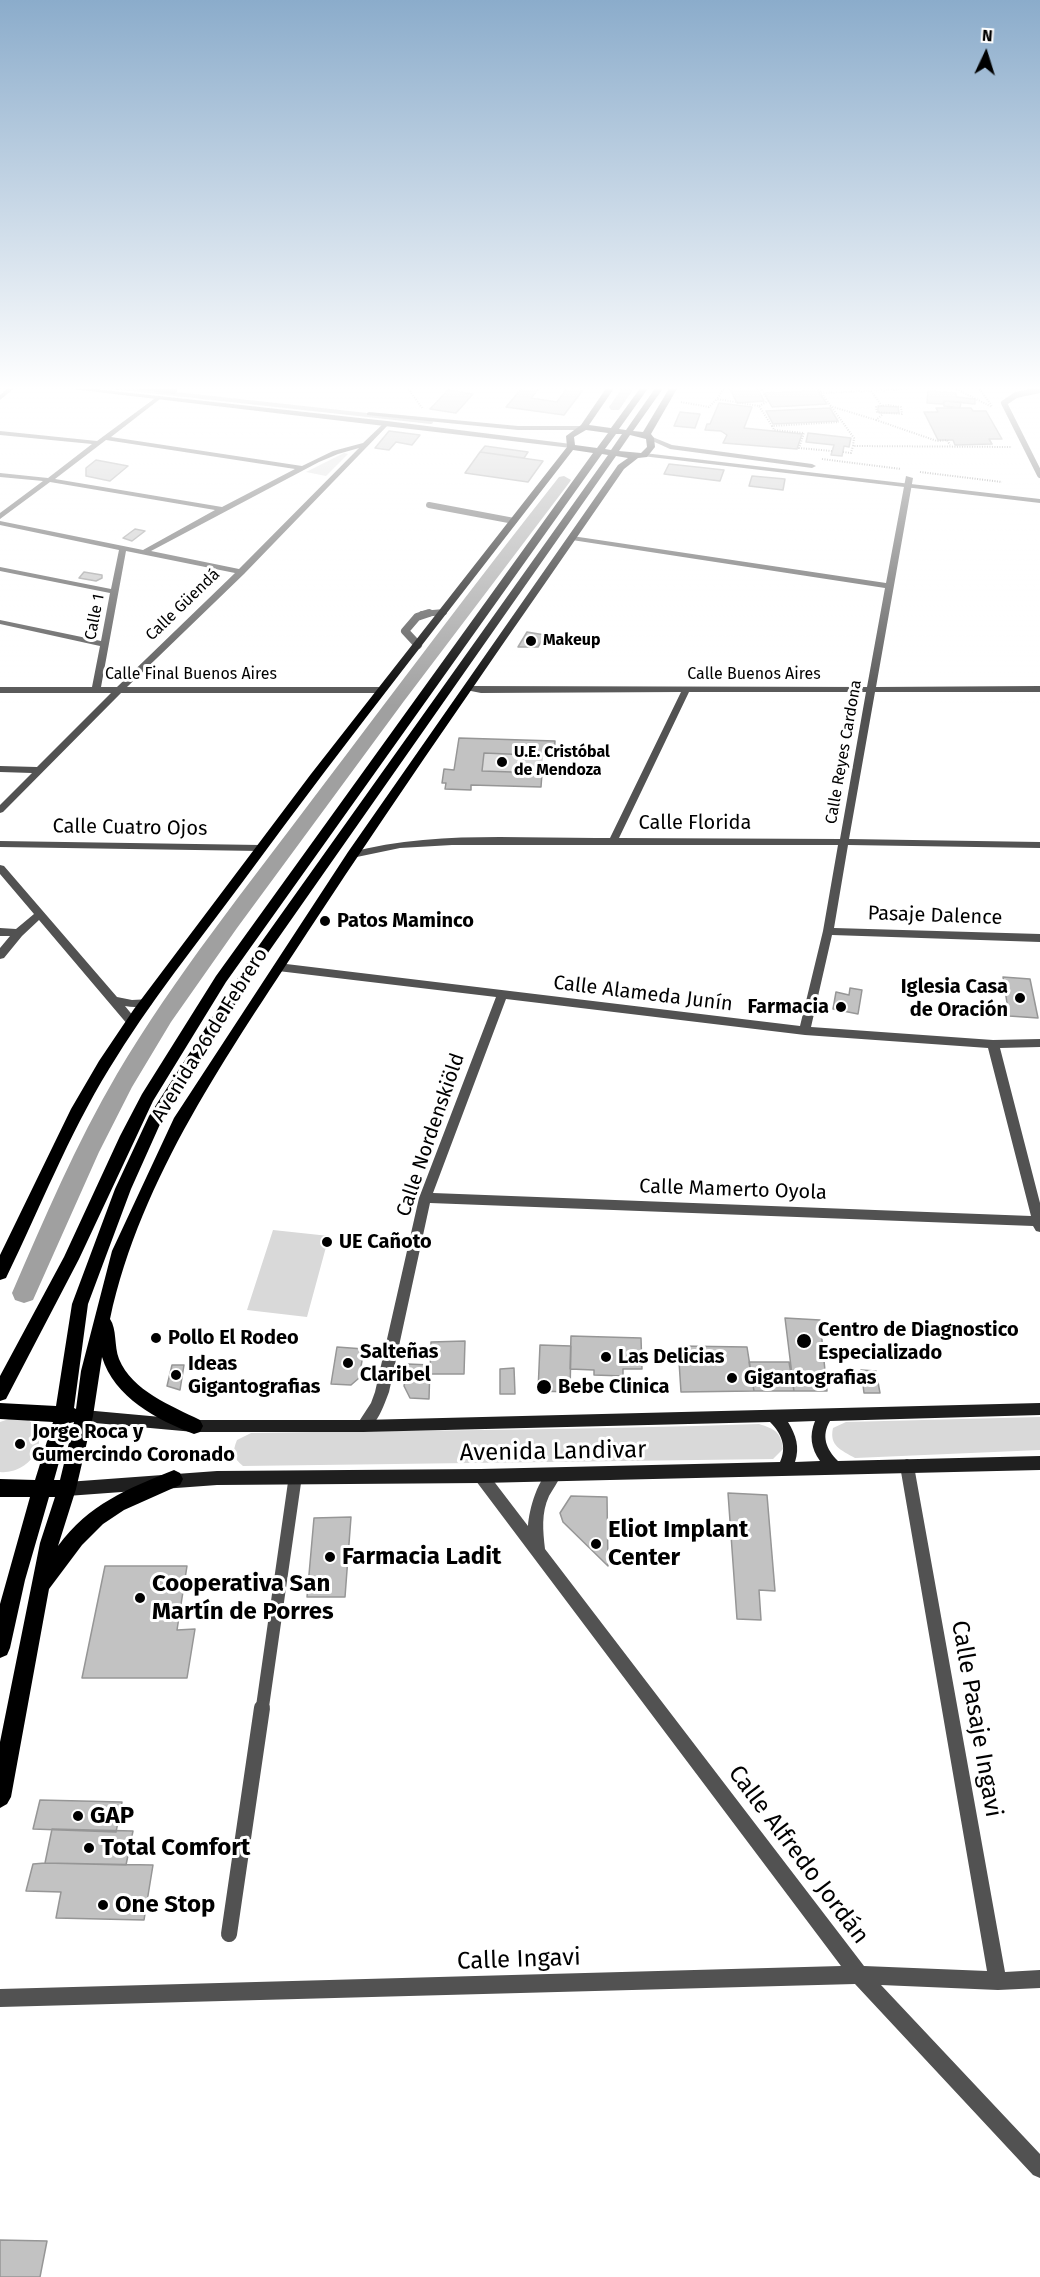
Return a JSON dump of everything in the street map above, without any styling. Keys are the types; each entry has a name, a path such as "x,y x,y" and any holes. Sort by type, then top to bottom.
{"main road":[{"path":"0,1273 43,1177 89,1090 132,1022 260,848 535,493"},
{"name":"Avenida 26 de Febrero","path":"0,1393 71,1259 126,1136 185,1034 221,979 575,493"},
{"name":"Avenida 26 de Febrero","path":"0,1648 15,1580 64,1414 80,1304 123,1189 154,1120 260,954 577,493"},
{"name":"Avenida 26 de Febrero","path":"0,1797 39,1589 49,1543 67,1489 84,1416 90,1371 105,1304 120,1251 179,1122 352,855 603,493"},
{"path":"105,1304 104,1333 117,1375 149,1404 195,1426"},
{"name":"Avenida Landivar","path":"84,1416 195,1426 363,1426 1040,1409"},
{"path":"0,1411 84,1416"},
{"path":"773,1416 782,1423 792,1442 789,1461 783,1470"},
{"path":"825,1416 817,1432 817,1442 828,1462 837,1469"},
{"name":"Avenida Landivar","path":"67,1489 174,1479 481,1476 1040,1463"},
{"path":"39,1589 67,1548 89,1524 117,1505 174,1479"},
{"path":"0,1488 67,1489"}],"street":[{"path":"0,517 31,493"},
{"path":"128,493 221,509"},
{"path":"143,553 253,493"},
{"name":"Calle Güendá","path":"0,810 318,493"},
{"name":"Calle Reyes Cardona","path":"805,1031 828,931 905,493"},
{"path":"996,493 1040,501"},
{"path":"0,523 241,572"},
{"path":"572,538 888,586"},
{"name":"Calle 1","path":"96,690 123,549"},
{"path":"0,569 115,592"},
{"path":"0,622 105,644"},
{"name":"Calle Buenos Aires","path":"469,688 481,690 1040,689"},
{"name":"Calle Final Buenos Aires","path":"0,690 382,690"},
{"path":"614,841 686,690"},
{"path":"0,769 41,770"},
{"name":"Calle Florida","path":"352,855 395,844 844,841 1040,845"},
{"name":"Calle Cuatro Ojos","path":"0,844 260,848"},
{"path":"0,868 132,1022"},
{"path":"0,956 18,933 39,915"},
{"name":"Pasaje Dalence","path":"828,931 1040,938"},
{"path":"0,932 18,933"},
{"name":"Calle Alameda Junín","path":"278,968 805,1031 993,1044 1040,1043"},
{"name":"Calle Nordenskiöld","path":"363,1426 377,1406 381,1392 425,1198 502,996"},
{"path":"114,1000 132,1004 147,1002"},
{"path":"993,1044 1039,1223"},
{"name":"Calle Mamerto Oyola","path":"425,1198 1039,1223"},
{"name":"Calle Pasaje Ingavi","path":"907,1466 998,1981"},
{"name":"Calle Alfredo Jordán","path":"539,1553 534,1532 536,1511 542,1492 554,1474"},
{"name":"Calle Alfredo Jordán","path":"481,1476 860,1975 1040,2168"},
{"name":"Calle Ingavi","path":"0,1998 860,1975 998,1981 1040,1979"}],"lane":[{"path":"429,505 514,521"},
{"path":"418,645 405,631 416,616 423,613 444,612"},
{"path":"229,1934 295,1479"}],"shaded area":[{"path":"484,753 543,755 542,773 482,771"},
{"path":"273,1230 329,1236 307,1317 247,1310"},
{"path":"1040,1417 1040,1450 855,1458 837,1447 832,1434 833,1428 846,1422"},
{"path":"9,1419 28,1420 36,1428 39,1437 38,1446 35,1455 20,1468 0,1472 0,1422"},
{"path":"759,1424 773,1430 781,1439 783,1449 773,1459 243,1466 235,1457 234,1451 237,1440 251,1433"}],"building":[{"path":"135,529 145,531 132,541 123,538"},
{"path":"84,572 102,575 102,578 96,581 79,578"},
{"name":"Makeup","path":"527,632 545,635 538,647 518,647"},
{"path":"459,738 555,741 554,756 484,753 482,771 542,773 541,787 471,785 471,790 445,789 446,783 442,783 444,769 454,770"},
{"name":"Iglesia Casa de Oración","path":"1003,977 1030,979 1038,1018 1009,1016"},
{"path":"850,988 862,990 858,1014 833,1009 836,992 849,995"},
{"name":"Centro de Diagnostico Especializado","path":"785,1318 820,1320 827,1391 794,1391"},
{"name":"Las Delicias","path":"571,1336 641,1338 642,1369 623,1369 623,1376 594,1375 594,1370 570,1369"},
{"path":"465,1341 464,1374 430,1374 431,1342"},
{"path":"540,1345 571,1346 570,1392 538,1391"},
{"path":"678,1346 747,1347 754,1391 681,1392"},
{"name":"Salteñas Claribel","path":"337,1347 364,1349 359,1378 351,1385 331,1384"},
{"path":"749,1362 789,1362 794,1391 754,1391"},
{"path":"408,1364 430,1365 429,1399 410,1398 404,1386"},
{"name":"Ideas Gigantografias","path":"172,1365 184,1365 180,1390 167,1386"},
{"path":"514,1368 515,1394 500,1394 500,1369"},
{"path":"861,1370 876,1371 880,1393 864,1393"},
{"path":"728,1493 767,1495 775,1591 759,1590 761,1620 737,1619"},
{"name":"Eliot Implant Center","path":"571,1496 607,1497 608,1566 563,1522 560,1513"},
{"name":"Farmacia Ladit","path":"351,1517 345,1597 307,1597 314,1518"},
{"name":"Cooperativa San Martín de Porres","path":"105,1566 187,1566 177,1630 195,1629 187,1678 82,1678"},
{"name":"GAP","path":"40,1800 122,1802 116,1832 33,1829"},
{"name":"Total Comfort","path":"52,1829 133,1831 126,1865 45,1863"},
{"name":"One Stop","path":"33,1864 153,1865 144,1920 56,1918 61,1892 26,1891"},
{"path":"0,2240 47,2241 40,2277 0,2277"}],"waterway":[{"path":"24,1293 87,1152 123,1083 164,1017 425,661 554,493"}],"place":[{"name":"Makeup","path":"531,641"},
{"name":"U.E. Cristóbal de Mendoza","path":"502,762"},
{"name":"Patos Maminco","path":"325,921"},
{"name":"Iglesia Casa de Oración","path":"1020,998"},
{"name":"Farmacia","path":"841,1007"},
{"name":"UE Cañoto","path":"327,1242"},
{"name":"Pollo El Rodeo","path":"156,1338"},
{"name":"Centro de Diagnostico Especializado","path":"804,1341"},
{"name":"Las Delicias","path":"606,1357"},
{"name":"Salteñas Claribel","path":"348,1363"},
{"name":"Ideas Gigantografias","path":"176,1375"},
{"name":"Gigantografias","path":"732,1378"},
{"name":"Bebe Clinica","path":"544,1387"},
{"name":"Jorge Roca y Gumercindo Coronado","path":"20,1444"},
{"name":"Eliot Implant Center","path":"596,1544"},
{"name":"Farmacia Ladit","path":"330,1557"},
{"name":"Cooperativa San Martín de Porres","path":"140,1598"},
{"name":"GAP","path":"78,1816"},
{"name":"Total Comfort","path":"89,1848"},
{"name":"One Stop","path":"103,1905"}]}
